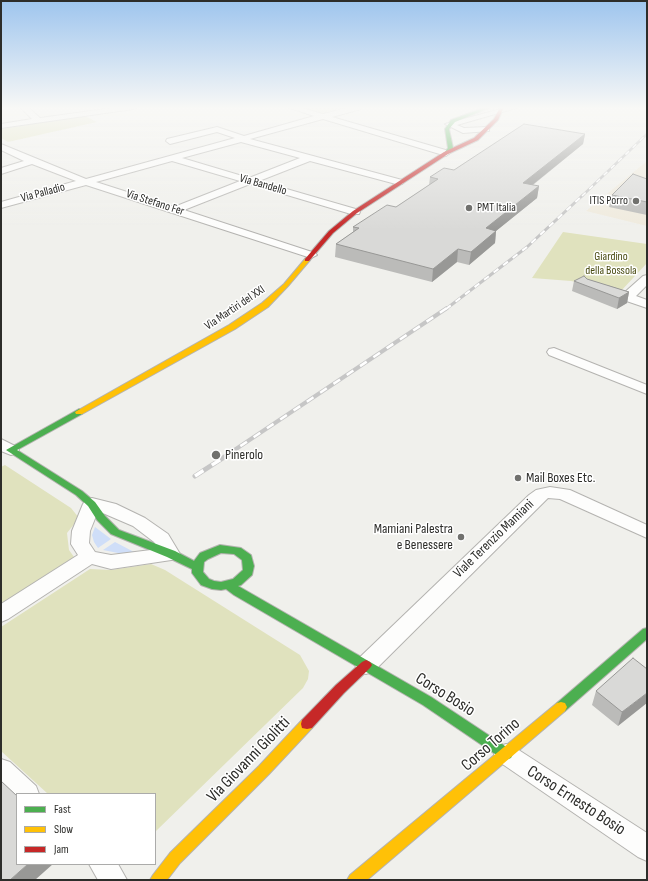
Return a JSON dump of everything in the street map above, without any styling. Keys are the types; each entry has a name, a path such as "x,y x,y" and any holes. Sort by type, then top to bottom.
{"street":[{"name":"Via Stefano Fer","path":"4,148 86,181 311,255"},
{"name":"Via Palladio","path":"1,205 208,148"},
{"path":"274,148 399,182"},
{"path":"430,148 446,153 451,148"},
{"name":"Via Martiri del XXI","path":"4,450 232,327 270,300 286,285 331,232 355,212 399,182 446,153 458,148"},
{"name":"Via Bandello","path":"172,158 355,212"},
{"path":"175,210 308,158"},
{"path":"3,170 34,161"},
{"path":"627,297 647,279"},
{"path":"597,287 647,304"},
{"path":"554,352 647,390"},
{"path":"4,450 79,493 92,504 110,508 139,522 161,538 172,554 197,567"},
{"name":"Viale Terenzio Mamiani","path":"366,665 535,499 542,494 550,492 564,494 647,532"},
{"path":"82,562 80,531 92,504"},
{"path":"228,549 243,554 249,562 248,572 237,582 229,585 221,586 205,582 197,572 197,567 204,556 216,551 228,549"},
{"path":"1,614 82,562 111,562 172,554"},
{"name":"Corso Bosio","path":"229,585 238,592 427,701 506,754"},
{"name":"Corso Torino","path":"355,880 506,754 647,632"},
{"name":"Via Giovanni Giolitti","path":"158,880 175,858 264,770 340,689 366,665"},
{"name":"Corso Ernesto Bosio","path":"506,754 647,848"},
{"path":"1,770 25,793"},
{"path":"103,865 114,880"}],"shaded area":[{"path":"647,161 647,226 586,211"}],"green space":[{"name":"Giardino della Bossola","path":"563,232 647,244 647,263 621,291 571,281 532,278"},
{"path":"5,465 71,508 79,518 67,533 69,550 74,557 1,604 1,467"},
{"path":"151,564 165,570 300,655 309,671 308,679 303,688 156,831 156,793 47,793 1,751 1,627 90,569 111,570"}],"water":[{"path":"95,527 111,539 98,548 92,535"},
{"path":"115,542 134,552 123,554 103,550"}],"building":[{"name":"PMT Italia","path":"487,148 567,148 523,183 539,186 486,228 496,231 471,252 458,249 433,269 336,244 359,228 353,227 387,205 396,207 438,179 430,177 444,168 454,170"},
{"path":"633,174 647,179 647,202 612,195"},
{"path":"584,276 587,279 629,292 619,298 574,281"},
{"path":"633,658 647,669 647,693 622,712 596,691"},
{"path":"1,781 16,795 16,865 27,865 10,880 1,880"}],"railway":[{"path":"582,196 632,148"},
{"path":"446,309 527,247 583,195"},
{"path":"227,455 447,308"},
{"path":"195,476 229,454"}],"traffic: fast":[{"path":"446,153 451,148"},
{"path":"79,412 11,450 79,493 92,504 101,518 115,532 171,554 197,567"},
{"path":"220,549 237,551 247,558 249,566 248,572 237,582 221,586 212,585 205,582 197,573 199,561 204,556 220,549"},
{"path":"229,585 238,592 427,701 506,754"},
{"path":"561,707 647,632"}],"traffic: slow":[{"path":"79,412 232,327 265,305 286,285 307,260"},
{"path":"355,880 561,707"},
{"path":"158,880 175,858 264,770 307,724"}],"traffic: jam":[{"path":"307,260 331,232 355,212 446,153 456,148"},
{"path":"307,724 340,689 366,665"}],"place":[{"name":"ITIS Porro","path":"636,201"},
{"name":"PMT Italia","path":"469,208"},
{"name":"Pinerolo","path":"216,455"},
{"name":"Mail Boxes Etc.","path":"518,478"},
{"name":"Mamiani Palestra e Benessere","path":"461,537"}]}
